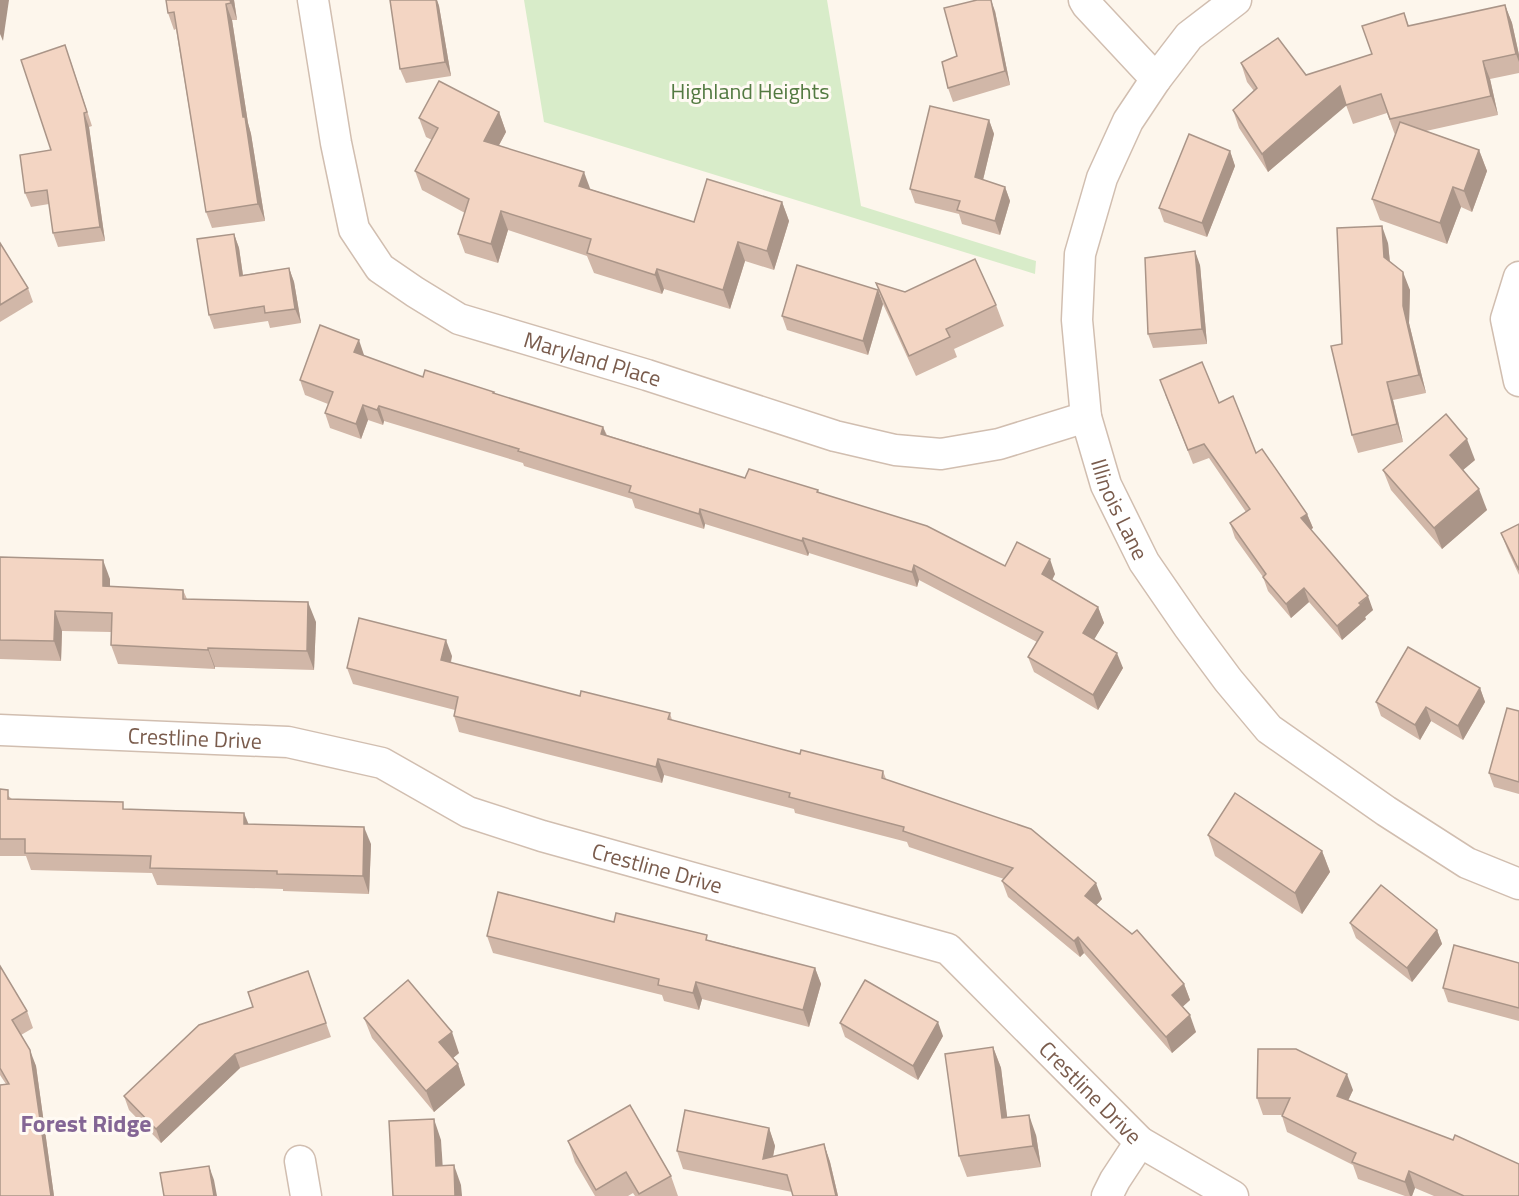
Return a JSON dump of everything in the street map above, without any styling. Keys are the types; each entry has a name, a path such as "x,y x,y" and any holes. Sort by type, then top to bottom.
{"street":[{"name":"Maryland Place","path":"313,0 336,144 354,229 380,268 459,319 647,375 835,436 895,450 941,454 953,452 999,444 1086,417"},
{"path":"1084,0 1156,79"},
{"name":"Illinois Lane","path":"1236,0 1189,36 1128,121 1102,178 1080,254 1077,320 1086,417 1106,485 1144,562 1201,644 1269,729 1386,811 1467,862 1519,884"},
{"path":"1519,277 1506,319 1519,381"},
{"name":"Crestline Drive","path":"0,730 288,742 382,763 468,812 532,833 948,949 1140,1142 1233,1196"},
{"path":"1107,1196 1140,1142"},
{"path":"300,1161 306,1196"}],"green space":[{"name":"Highland Heights","path":"524,0 827,0 861,206 1036,261 1035,274 544,122"}],"building":[{"path":"166,0 230,0 231,3 226,4 258,204 206,212 174,12 168,13"},
{"path":"390,0 436,0 445,62 400,69"},
{"path":"977,0 991,0 1005,71 948,88 942,62 957,56 944,8"},
{"path":"1505,5 1516,54 1483,61 1491,96 1390,119 1381,94 1346,105 1340,86 1262,154 1233,110 1257,88 1241,63 1278,38 1306,75 1372,54 1362,26 1404,13 1408,26"},
{"path":"65,45 87,112 84,113 100,227 53,233 47,190 25,193 20,155 51,150 21,60"},
{"path":"439,81 499,112 484,141 584,172 579,186 694,222 707,179 782,202 767,251 738,242 723,290 657,269 655,275 587,253 591,239 501,211 491,244 458,234 469,199 415,171 438,128 419,118"},
{"path":"930,106 989,120 975,177 1005,187 995,221 957,210 960,201 910,189"},
{"path":"1400,122 1479,150 1464,191 1453,187 1440,223 1372,199"},
{"path":"1189,134 1230,151 1202,223 1159,208"},
{"path":"1382,226 1384,257 1403,272 1403,306 1419,375 1387,382 1397,424 1352,435 1331,346 1342,344 1337,228"},
{"path":"234,234 240,276 289,268 295,309 265,313 264,306 209,315 197,239"},
{"path":"0,243 28,288 0,305"},
{"path":"1195,251 1202,329 1148,334 1145,258"},
{"path":"975,259 996,305 946,329 950,337 909,356 876,283 905,292"},
{"path":"797,265 878,290 863,341 782,316"},
{"path":"320,325 359,340 354,352 423,377 425,370 603,427 601,434 745,478 749,469 818,490 817,492 927,526 1005,566 1017,542 1050,559 1042,574 1098,607 1083,633 1117,653 1093,695 1028,657 1043,632 914,565 912,572 700,509 699,514 629,492 631,486 379,406 377,410 363,405 356,424 325,413 333,392 300,380"},
{"path":"1202,362 1219,403 1233,396 1256,453 1262,449 1307,514 1301,518 1368,596 1337,626 1304,588 1286,604 1263,577 1266,574 1230,523 1250,509 1204,444 1188,450 1160,380"},
{"path":"1446,414 1467,439 1450,455 1479,489 1434,528 1383,470"},
{"path":"1519,524 1519,570 1501,533"},
{"path":"0,557 103,560 103,586 183,590 183,599 308,602 307,651 208,648 208,650 111,645 112,613 55,611 54,641 0,640"},
{"path":"359,618 446,640 441,660 580,696 581,691 670,713 668,719 800,754 801,750 883,771 882,778 1031,829 1096,883 1085,896 1132,934 1137,930 1184,984 1172,995 1190,1015 1166,1037 1078,937 1074,941 1002,881 1013,868 903,831 904,827 789,797 790,793 658,759 656,767 454,716 458,697 347,668"},
{"path":"1408,647 1480,688 1458,726 1426,707 1415,725 1376,702"},
{"path":"1507,708 1519,711 1519,782 1489,773"},
{"path":"0,789 8,790 8,799 123,802 123,809 244,813 244,824 364,827 363,876 150,868 151,856 25,853 25,839 0,839"},
{"path":"1235,793 1322,851 1295,893 1208,835"},
{"path":"1381,885 1437,930 1407,968 1350,923"},
{"path":"498,892 614,922 616,913 707,935 706,940 815,968 803,1010 696,982 693,993 658,985 659,979 487,936"},
{"path":"1454,945 1519,963 1519,1008 1443,988"},
{"path":"0,966 27,1011 12,1020 30,1050 51,1196 0,1196 0,1085 9,1084 0,1068"},
{"path":"308,971 326,1023 235,1054 156,1129 124,1096 199,1025 253,1007 248,992"},
{"path":"408,980 452,1032 439,1042 458,1064 426,1091 364,1018"},
{"path":"865,980 938,1022 913,1066 840,1023"},
{"path":"993,1047 1002,1118 1029,1115 1033,1146 959,1156 945,1054"},
{"path":"1258,1049 1296,1049 1347,1074 1337,1096 1453,1140 1455,1135 1519,1164 1519,1196 1464,1196 1409,1171 1405,1182 1352,1162 1356,1153 1282,1116 1290,1098 1257,1098"},
{"path":"630,1105 671,1176 639,1194 626,1172 596,1190 568,1141"},
{"path":"685,1110 769,1128 763,1159 824,1144 836,1196 793,1196 787,1175 677,1151"},
{"path":"434,1119 436,1166 454,1165 455,1196 393,1196 389,1121"},
{"path":"209,1166 214,1196 164,1196 160,1173"}],"district":[{"name":"Forest Ridge","path":"86,1124"}]}
